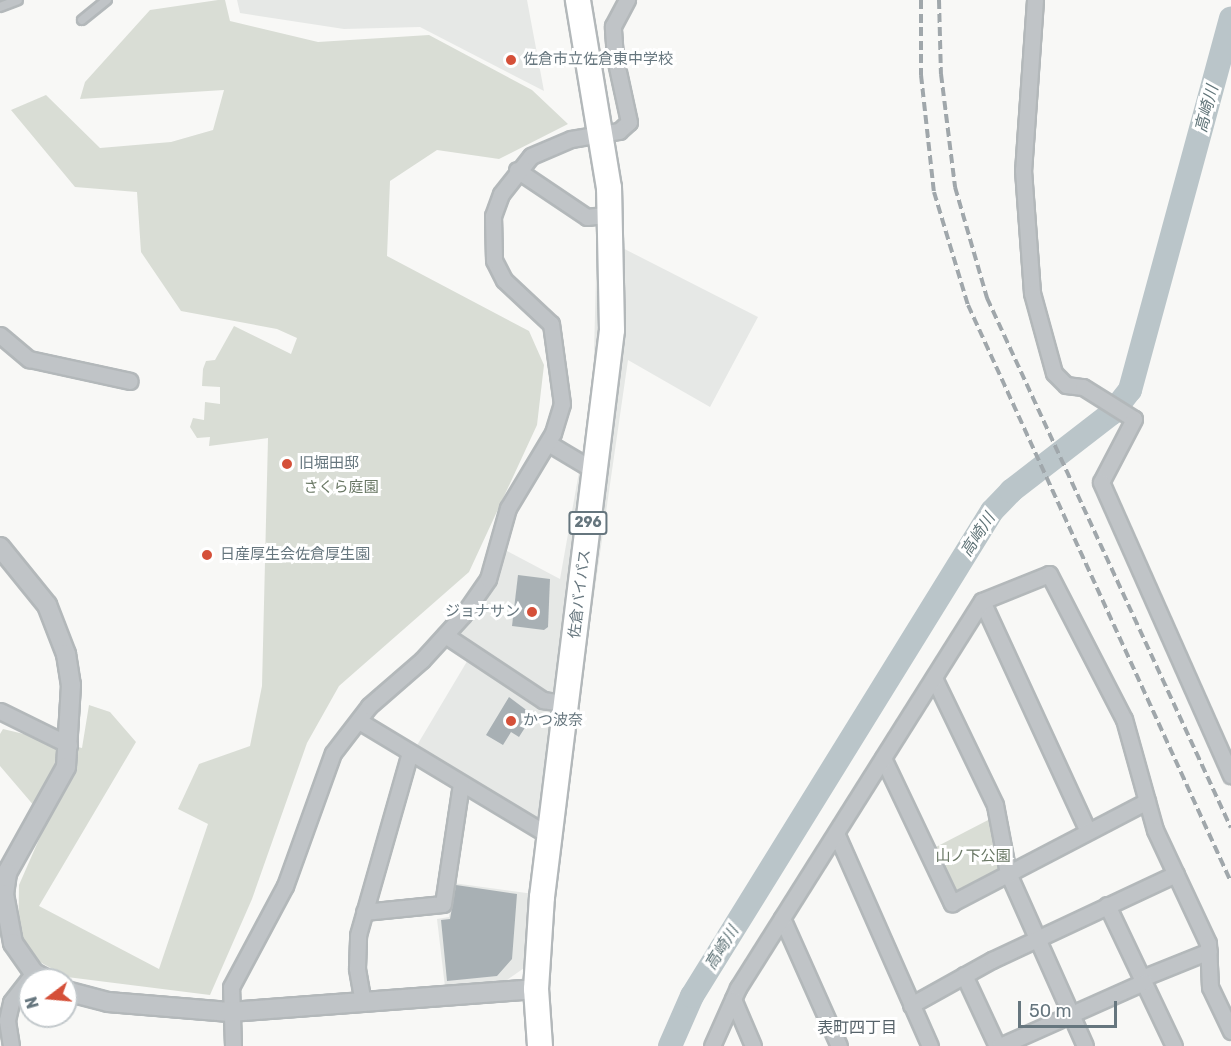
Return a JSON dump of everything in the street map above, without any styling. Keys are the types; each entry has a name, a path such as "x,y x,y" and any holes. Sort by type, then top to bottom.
{"highway":[{"name":"佐倉バイパス","path":"540,1046 536,988 550,836 612,330 610,214 601,133 578,0"}],"street":[{"path":"232,1046 230,1012 236,972 249,959 285,886 333,753 369,706 423,660 488,579 497,554 500,525 548,443 562,404 551,324 504,280 494,260 491,240 501,194 531,156 551,146 601,133 619,131 629,122 612,26 627,0"},
{"path":"1035,0 1023,170 1032,293 1054,373 1066,385 1083,387 1134,419 1101,482 1231,775"},
{"path":"518,170 587,217 610,214"},
{"path":"0,335 29,359 130,381"},
{"path":"548,443 595,471"},
{"path":"0,547 32,582 61,637 71,685 66,767 7,873 6,917 13,943 33,968"},
{"path":"712,1046 732,999 982,601 1049,574 1124,719 1147,801 1209,951 1210,987 1231,1031"},
{"path":"982,601 1088,831"},
{"path":"445,635 543,700 567,704"},
{"path":"933,678 995,805 1008,873 1035,939 1085,1046"},
{"path":"0,711 69,745"},
{"path":"359,721 460,784 550,836"},
{"path":"363,1003 356,946 410,753"},
{"path":"883,758 952,903 1147,801"},
{"path":"364,912 443,903 460,784"},
{"path":"836,833 930,1046"},
{"path":"911,1005 963,975 1035,939 1176,874"},
{"path":"1107,905 1174,1046"},
{"path":"782,918 839,1046"},
{"path":"963,975 999,1046 1209,951"},
{"path":"78,994 108,1002 230,1012 536,988"},
{"path":"11,1046 8,1020 11,1002 18,996"},
{"path":"732,999 753,1046"}],"lane":[{"path":"0,7 18,0"},
{"path":"82,20 103,1"}],"shaded area":[{"name":"佐倉市立佐倉東中学校","path":"237,0 527,0 544,91 420,27 344,29 240,13"},
{"path":"597,235 758,317 710,407 628,360 559,837 527,966 507,980 445,987 437,919 449,917 453,883 534,894 545,828 413,752 469,658 448,645 507,551 560,579 593,393"}],"green space":[{"name":"さくら庭園","path":"225,0 230,21 318,42 429,35 532,90 568,124 499,159 437,150 390,181 387,256 529,331 544,365 537,425 469,572 339,686 307,743 252,899 210,995 78,978 78,968 51,968 18,950 19,885 47,821 0,766 0,734 3,729 82,748 89,705 110,712 136,742 39,906 159,969 208,824 178,809 199,764 250,746 262,686 268,438 209,446 210,437 197,438 190,427 193,418 204,420 205,402 220,404 220,387 202,386 203,369 206,361 215,360 234,326 291,354 297,338 277,329 181,311 141,252 137,192 75,187 11,110 46,95 100,148 171,142 213,130 224,90 80,99 85,82 150,10"},
{"name":"山ノ下公園","path":"994,817 1001,871 959,893 952,890 934,848"}],"building":[{"name":"ジョナサン","path":"518,575 550,579 548,627 544,630 512,626"},
{"name":"かつ波奈","path":"509,697 533,715 519,737 511,732 503,745 486,735"},
{"path":"456,885 517,894 512,959 497,976 447,981 441,920 450,919"}],"waterway":[{"name":"高崎川","path":"670,1046 692,996 992,511 1011,491 1112,413 1130,390 1231,19"}],"railway":[{"path":"921,0 921,75 934,192 968,305 1231,882"},
{"path":"939,0 941,74 955,187 987,298 1231,828"}],"place":[{"name":"佐倉市立佐倉東中学校","path":"511,60"},
{"name":"旧堀田邸","path":"287,464"},
{"name":"日産厚生会佐倉厚生園","path":"207,555"},
{"name":"ジョナサン","path":"532,612"},
{"name":"かつ波奈","path":"511,721"}],"district":[{"name":"表町四丁目","path":"857,1028"}]}
